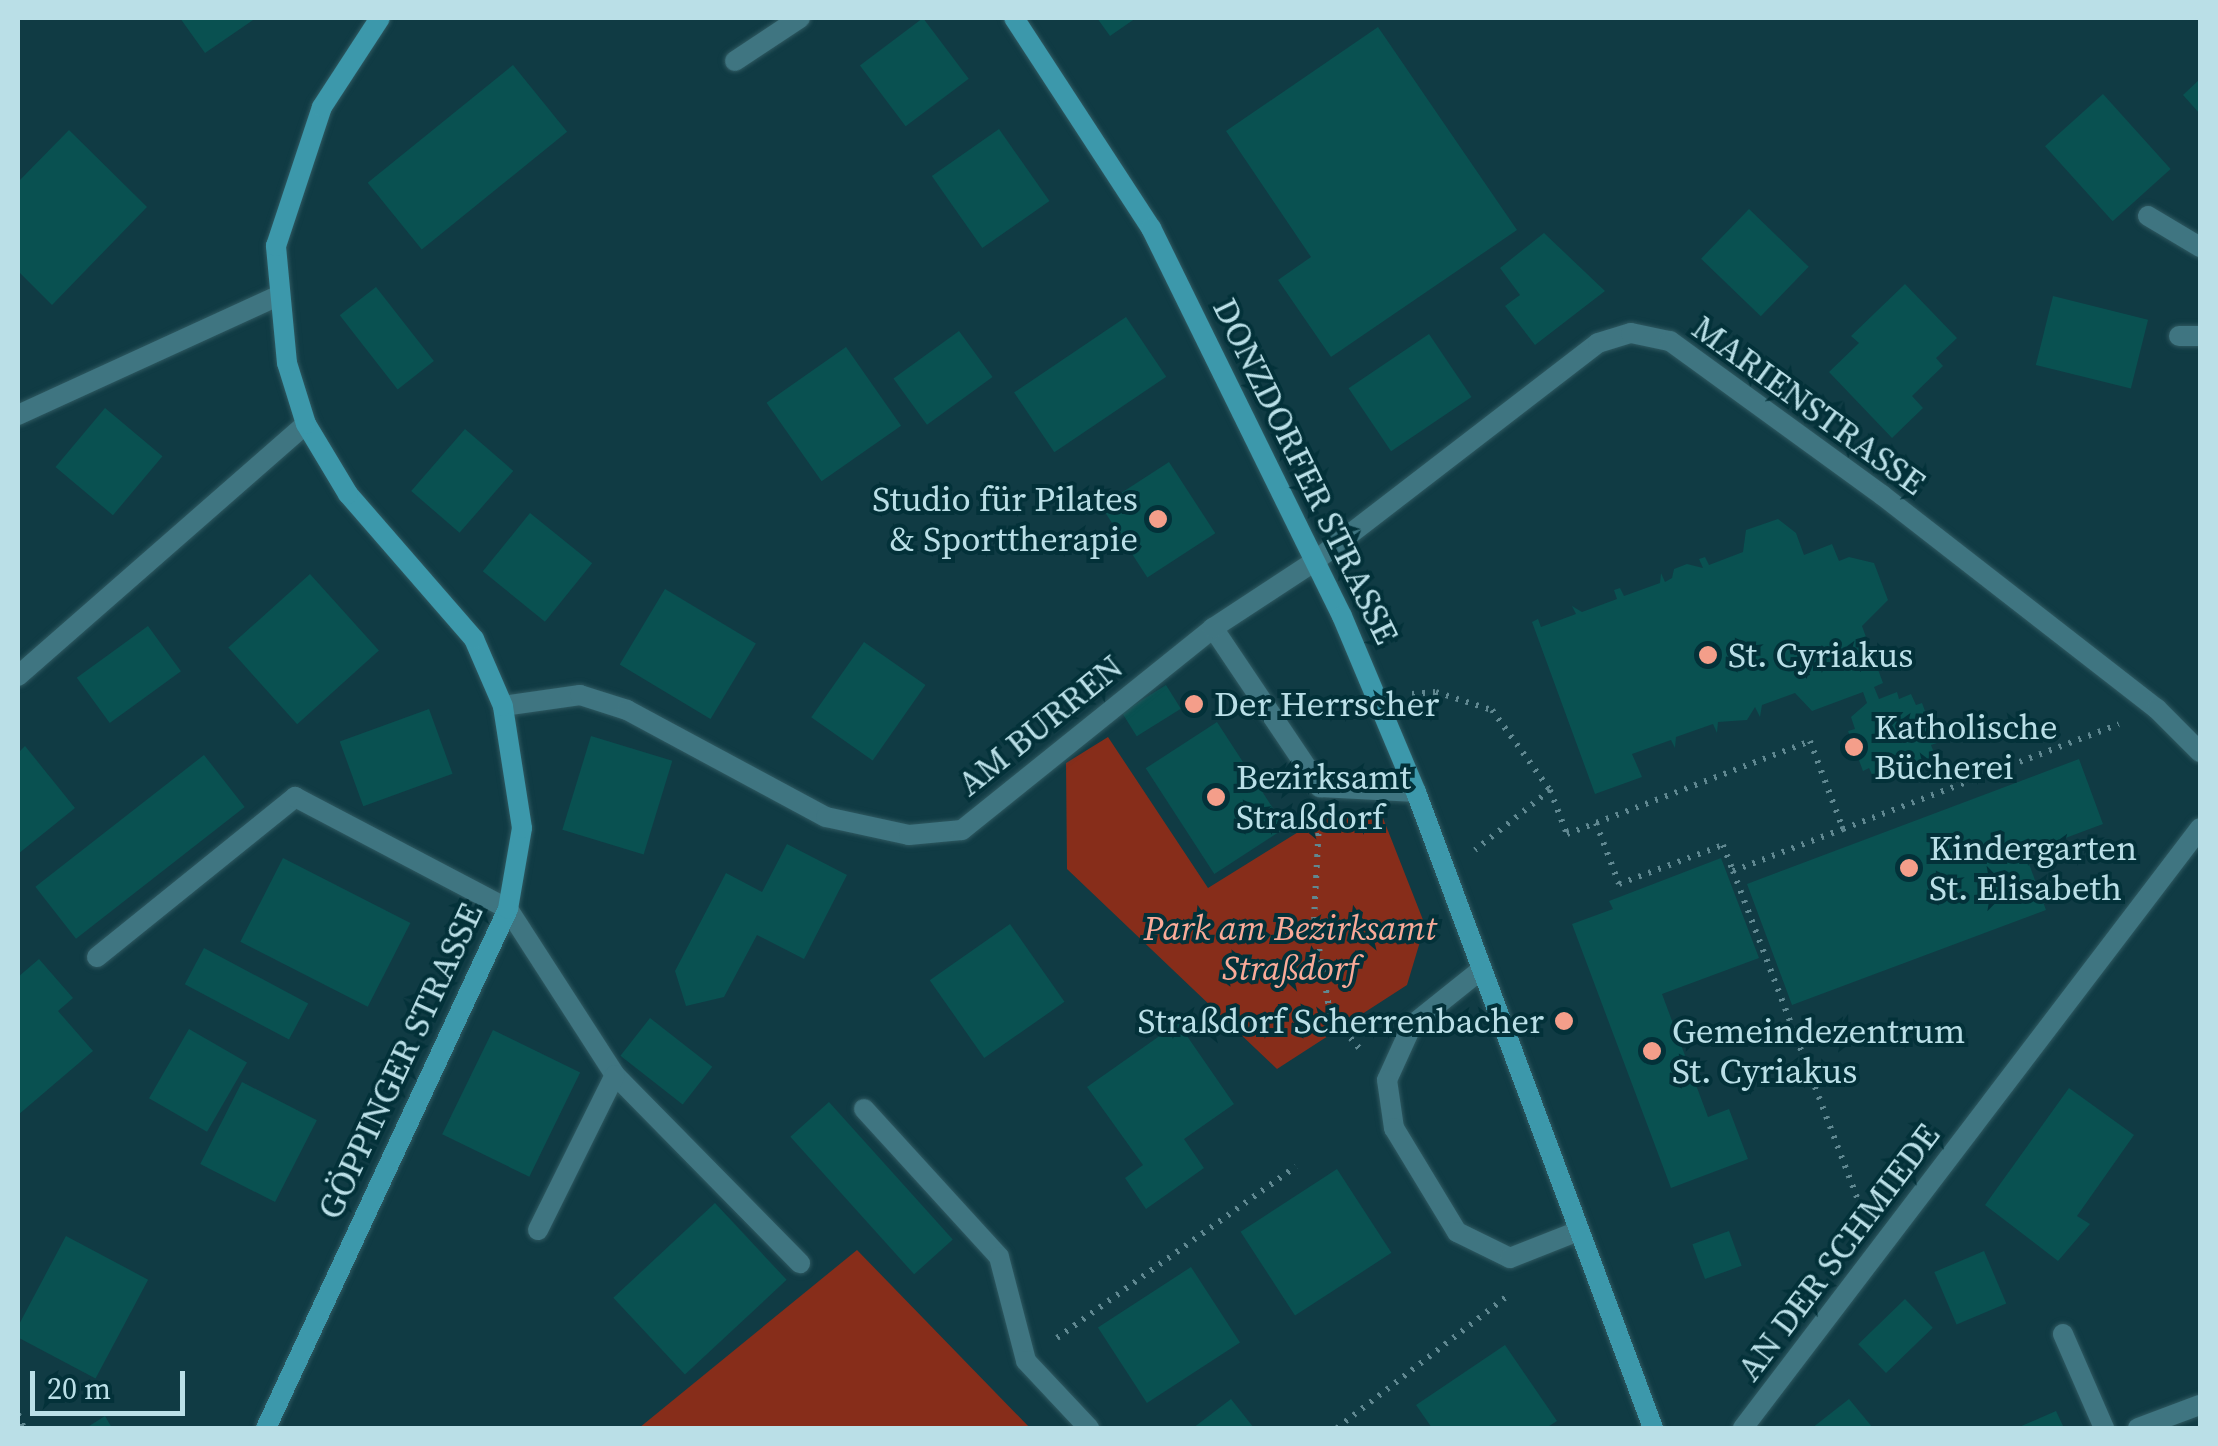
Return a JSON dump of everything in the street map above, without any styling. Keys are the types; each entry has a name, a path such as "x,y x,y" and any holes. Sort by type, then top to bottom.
{"main road":[{"name":"GÖPPINGER STRASSE","path":"266,1428 508,909 522,828 503,706 474,639 348,494 306,424 287,363 276,246 322,106 380,18"},
{"name":"DONZDORFER STRASSE","path":"1014,18 1152,228 1377,696 1653,1428"}],"street":[{"path":"735,61 800,18"},
{"path":"2148,216 2200,247"},
{"path":"18,415 278,296"},
{"name":"MARIENSTRASSE","path":"1315,561 1598,342 1631,333 1670,342 2158,709 2200,752"},
{"path":"18,676 306,424"},
{"name":"AM BURREN","path":"503,706 580,695 627,710 826,817 908,835 962,830 1213,628 1315,561"},
{"path":"1213,628 1320,787 1416,792"},
{"path":"97,957 295,797 508,909 615,1074 800,1263"},
{"name":"AN DER SCHMIEDE","path":"1742,1428 1878,1255 2200,828"},
{"path":"1482,969 1412,1025 1387,1080 1394,1128 1457,1232 1510,1258 1576,1232"},
{"path":"538,1230 615,1074"},
{"path":"864,1110 998,1257 1026,1361 1090,1428"},
{"path":"2063,1334 2104,1428"},
{"path":"2138,1428 2200,1405"}],"path":[{"path":"1377,696 1436,692 1492,710 1550,790 1567,834 1810,741 1843,828"},
{"path":"1733,871 2158,709"},
{"path":"1320,787 1314,918 1330,1014 1387,1080"},
{"path":"1446,873 1550,790"},
{"path":"1596,823 1619,884 1723,844 1878,1255"},
{"path":"1026,1361 1296,1166"},
{"path":"1337,1428 1510,1298 1510,1258"},
{"path":"18,1414 24,1428"}],"green space":[{"name":"Park am Bezirksamt Straßdorf","path":"1108,737 1208,888 1329,813 1383,818 1425,925 1407,985 1277,1069 1067,869 1066,763"},
{"path":"857,1250 1030,1428 639,1428"}],"building":[{"path":"180,18 256,18 205,53"},
{"path":"923,18 969,79 906,126 860,66"},
{"path":"1097,18 1136,18 1110,36"},
{"path":"1378,27 1517,230 1331,357 1278,280 1311,257 1226,131"},
{"path":"513,65 567,132 422,250 368,183"},
{"path":"2200,79 2200,114 2183,95"},
{"path":"2103,94 2171,169 2113,221 2045,146"},
{"path":"999,129 1049,201 982,248 932,176"},
{"path":"69,130 147,207 52,305 18,271 18,182"},
{"path":"1749,209 1809,267 1761,316 1701,259"},
{"path":"1544,233 1605,291 1535,345 1505,306 1520,295 1500,268"},
{"path":"1905,284 1957,338 1936,358 1943,366 1912,396 1923,408 1892,438 1829,372 1859,343 1851,336"},
{"path":"376,287 434,361 398,389 340,315"},
{"path":"2053,296 2148,320 2131,389 2036,365"},
{"path":"1126,317 1166,377 1054,452 1014,392"},
{"path":"959,331 993,377 927,425 893,379"},
{"path":"1429,334 1471,397 1391,451 1349,388"},
{"path":"846,347 901,426 822,481 767,403"},
{"path":"105,408 162,456 113,515 56,467"},
{"path":"465,429 513,471 460,533 411,491"},
{"name":"Studio für Pilates & Sporttherapie","path":"1169,462 1215,533 1147,577 1101,506"},
{"path":"530,513 592,563 545,622 483,571"},
{"name":"St. Cyriakus","path":"1778,519 1796,533 1804,555 1832,544 1839,561 1849,557 1874,563 1888,600 1862,626 1883,683 1874,687 1879,699 1897,692 1899,699 1911,694 1916,705 1922,703 1937,743 1931,745 1935,755 1887,780 1885,775 1874,779 1869,768 1863,771 1848,731 1855,729 1851,717 1867,703 1863,692 1812,711 1795,693 1762,705 1760,717 1755,707 1747,720 1718,722 1717,733 1713,724 1676,737 1675,748 1671,740 1632,754 1642,777 1595,794 1532,622 1538,619 1541,627 1576,614 1572,606 1582,612 1617,599 1614,590 1620,588 1624,596 1660,583 1661,573 1665,582 1672,578 1674,569 1687,564 1703,568 1699,559 1705,557 1709,565 1743,552 1746,530"},
{"path":"310,574 379,651 297,724 228,648"},
{"path":"665,589 756,644 711,719 620,664"},
{"path":"148,626 181,671 110,723 77,678"},
{"path":"864,642 925,685 873,760 811,717"},
{"path":"1166,685 1181,709 1137,736 1122,713"},
{"path":"429,709 453,774 363,806 340,741"},
{"name":"Bezirksamt Straßdorf","path":"1217,722 1286,828 1214,874 1146,768"},
{"path":"591,736 672,761 644,855 562,830"},
{"path":"25,746 75,808 18,854 18,753"},
{"path":"204,755 245,807 76,939 35,887"},
{"name":"Kindergarten St. Elisabeth","path":"2079,759 2103,824 2025,853 2046,910 1792,1005 1747,884"},
{"path":"787,844 847,875 804,959 757,935 724,997 686,1006 675,971 726,873 762,892"},
{"path":"283,858 410,923 368,1007 240,942"},
{"name":"Gemeindezentrum St. Cyriakus","path":"1721,858 1759,958 1662,994 1708,1117 1729,1109 1748,1159 1671,1188 1572,924 1613,909 1609,901"},
{"path":"1010,924 1064,1002 984,1058 930,980"},
{"path":"204,948 308,1003 289,1040 185,984"},
{"path":"39,959 73,998 58,1011 93,1051 18,1115 18,977"},
{"path":"650,1018 712,1067 683,1104 620,1056"},
{"path":"1178,1023 1234,1104 1184,1139 1204,1168 1146,1209 1125,1178 1143,1165 1087,1087"},
{"path":"189,1029 247,1062 207,1132 149,1098"},
{"path":"493,1030 580,1073 529,1177 442,1134"},
{"path":"242,1082 317,1120 275,1202 200,1164"},
{"path":"2069,1088 2134,1135 2077,1216 2090,1224 2058,1261 1985,1205"},
{"path":"829,1102 953,1239 914,1274 790,1137"},
{"path":"1337,1169 1391,1253 1295,1316 1241,1232"},
{"path":"715,1203 787,1280 685,1375 613,1298"},
{"path":"1729,1231 1742,1266 1705,1279 1692,1244"},
{"path":"66,1236 148,1280 96,1379 18,1337 18,1326"},
{"path":"1984,1251 2006,1303 1957,1325 1934,1272"},
{"path":"1191,1267 1240,1342 1147,1403 1098,1327"},
{"path":"1905,1299 1933,1328 1886,1373 1858,1344"},
{"path":"1505,1345 1557,1421 1546,1428 1432,1428 1416,1405"},
{"path":"1231,1399 1254,1428 1193,1428"},
{"path":"1849,1399 1873,1428 1812,1428"},
{"path":"2056,1411 2064,1428 2017,1428"},
{"path":"105,1416 112,1428 86,1428"}],"place":[{"name":"Studio für Pilates & Sporttherapie","path":"1158,519"},
{"name":"St. Cyriakus","path":"1708,655"},
{"name":"Der Herrscher","path":"1194,704"},
{"name":"Katholische Bücherei","path":"1854,747"},
{"name":"Bezirksamt Straßdorf","path":"1216,797"},
{"name":"Kindergarten St. Elisabeth","path":"1909,868"},
{"name":"Straßdorf Scherrenbacher","path":"1564,1021"},
{"name":"Gemeindezentrum St. Cyriakus","path":"1652,1051"}]}
